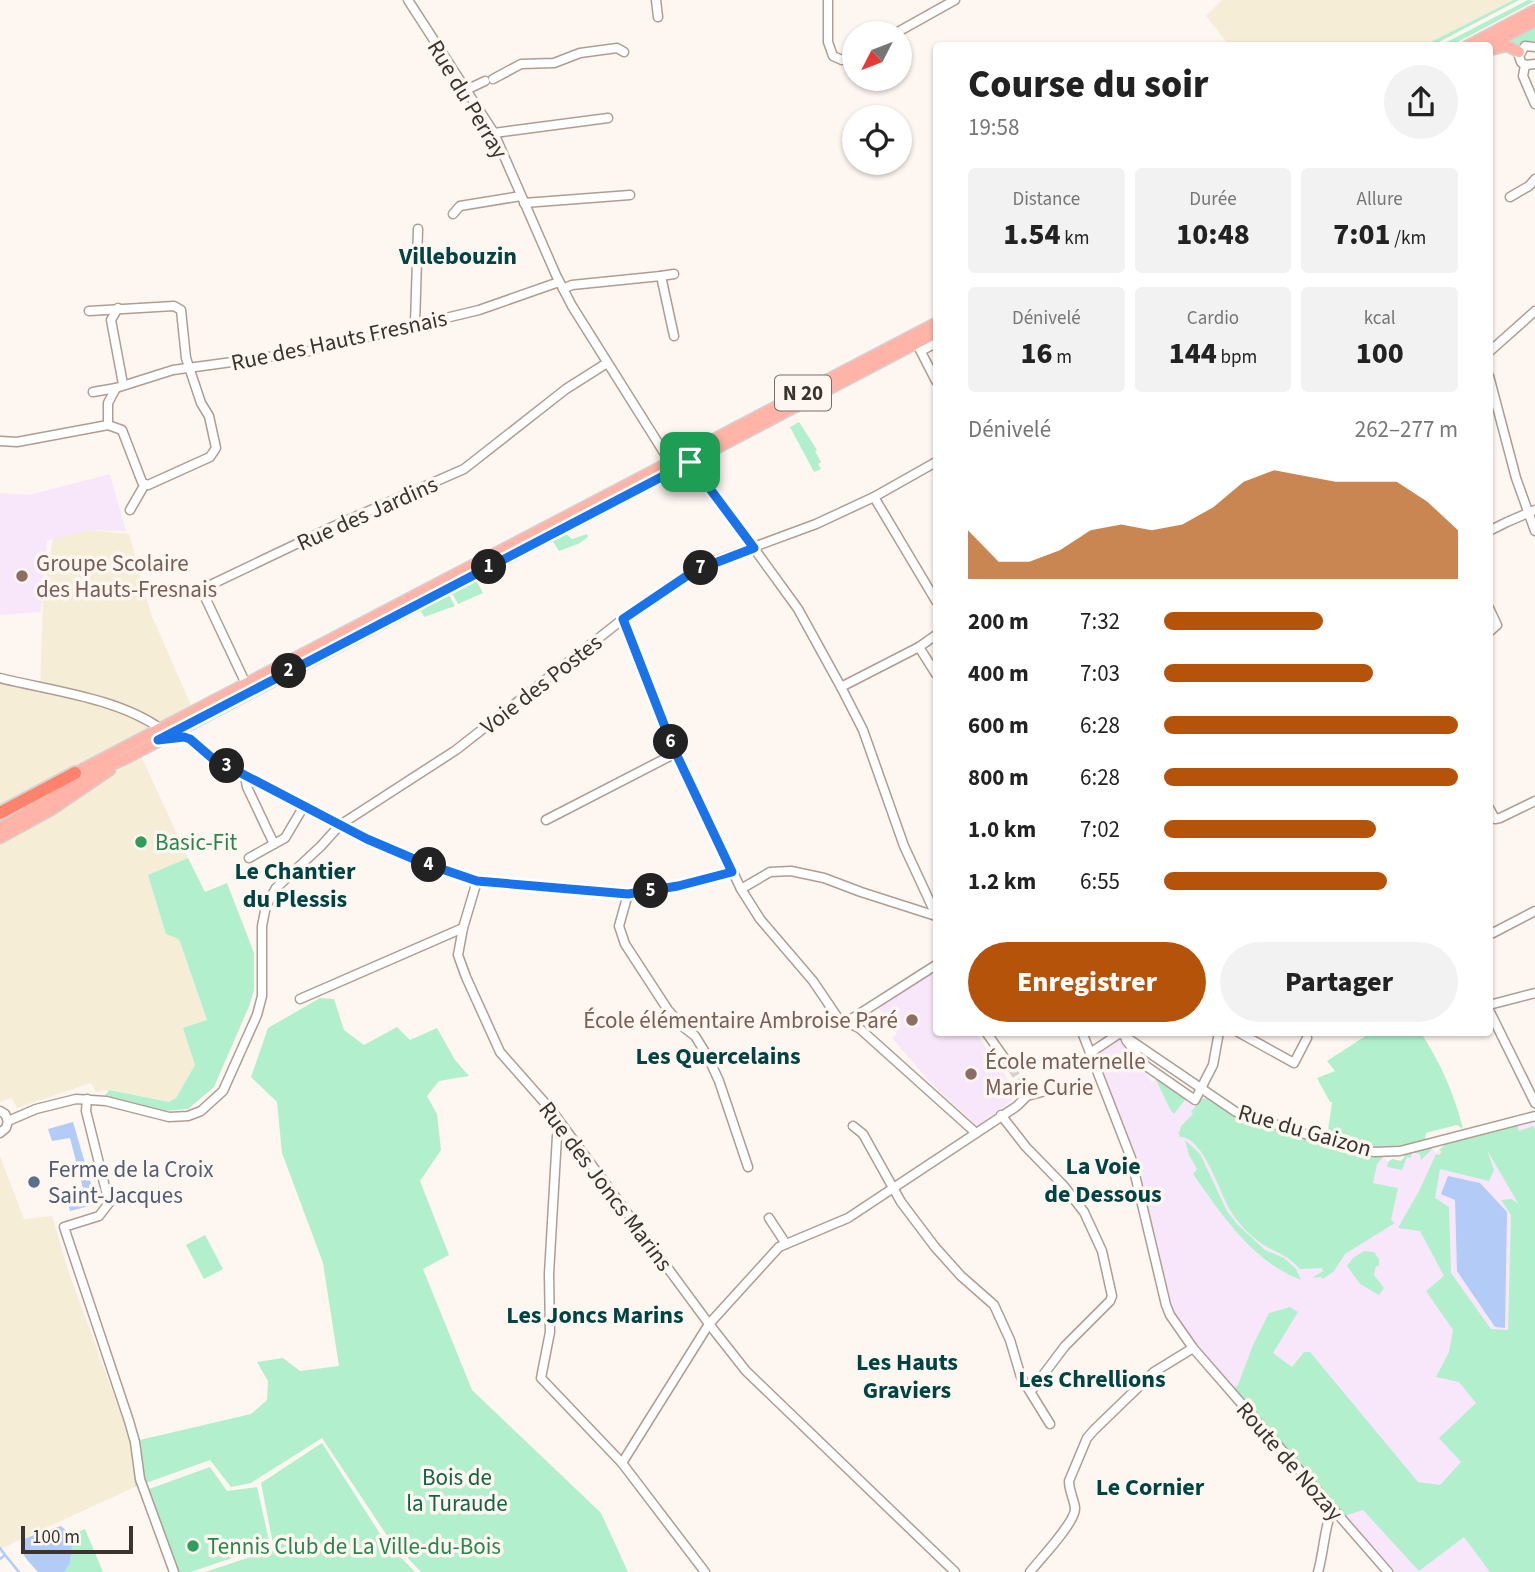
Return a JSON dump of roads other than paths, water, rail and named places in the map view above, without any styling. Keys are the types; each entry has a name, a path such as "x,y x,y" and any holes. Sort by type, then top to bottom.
{"highway":[{"name":"N 20","path":"0,813 75,774"}],"main road":[{"path":"1475,42 1535,10"},
{"path":"1493,46 1535,21"},
{"path":"1493,48 1507,46 1519,52"},
{"name":"N 20","path":"75,774 933,325"},
{"name":"N 20","path":"0,828 97,771 125,759 690,462 919,347 933,335"},
{"path":"0,838 60,804 125,759"}],"street":[{"name":"Rue du Perray","path":"408,0 494,133 560,282 607,363 670,462"},
{"path":"656,0 658,17"},
{"path":"912,24 956,0"},
{"path":"828,1 828,42 833,56 842,60"},
{"path":"1535,47 1525,46 1519,52 1521,62 1530,65 1523,76 1535,104"},
{"path":"466,90 522,64 554,63 580,53 617,48 624,52"},
{"path":"494,133 538,125 608,118"},
{"path":"1510,197 1529,187 1535,179"},
{"path":"453,214 460,206 523,199 630,195"},
{"path":"415,324 418,229"},
{"name":"Rue des Hauts Fresnais","path":"93,392 190,367 305,352 479,310 560,282 572,285 674,274"},
{"path":"661,276 674,336"},
{"path":"0,440 17,442 108,425 122,430 142,482 148,485 210,457 216,448 209,416 201,402 186,358 181,310 178,307 89,311"},
{"path":"108,425 108,403 119,386 111,320 118,308"},
{"path":"1493,348 1535,311"},
{"path":"933,343 919,347 933,376"},
{"name":"Rue des Jardins","path":"246,684 204,595 204,588 332,527 464,469 566,389 607,363"},
{"path":"1493,393 1504,441 1531,511 1535,531"},
{"path":"670,462 690,462 799,609 863,730 904,846 933,908"},
{"name":"Voie des Postes","path":"87,1099 106,1101 169,1117 188,1116 213,1102 231,1076 262,996 261,926 265,906 276,888 340,825 418,776 467,741 623,619 694,571 817,524 874,497 933,464"},
{"path":"130,510 145,484"},
{"path":"874,497 933,596"},
{"path":"1493,529 1531,511"},
{"path":"623,619 676,753 732,872 760,919 813,981 838,1018 859,1028 976,1133"},
{"path":"841,687 919,648 933,637"},
{"path":"919,648 933,669"},
{"path":"0,678 108,704 140,715 161,729"},
{"path":"158,740 184,737 190,739 212,758 340,825 401,855 477,881 628,894 678,886 732,872"},
{"path":"546,820 676,753"},
{"path":"246,776 247,787 274,844"},
{"path":"1493,815 1495,819 1500,818 1535,801"},
{"path":"249,858 285,838 304,806"},
{"path":"741,889 770,872 782,870 824,878 933,915"},
{"name":"Rue des Joncs Marins","path":"477,881 458,955 494,1040 510,1064 542,1099 709,1324 757,1383 955,1572"},
{"path":"628,894 619,926 625,944 668,1010 695,1036 708,1057 719,1080 748,1167"},
{"path":"923,911 931,902"},
{"path":"1493,933 1535,911"},
{"path":"300,999 463,928"},
{"path":"845,1023 933,967"},
{"path":"1493,1007 1535,993"},
{"path":"1493,1016 1535,1103"},
{"path":"989,1036 1005,1059"},
{"name":"Route de Nozay","path":"1084,1036 1131,1158 1170,1315 1193,1349 1388,1572"},
{"path":"1090,1053 1116,1036"},
{"path":"1122,1036 1146,1066 1195,1100 1213,1065 1218,1036"},
{"name":"Rue du Gaizon","path":"1124,1036 1236,1112 1371,1152 1392,1152 1535,1116"},
{"path":"1245,1036 1294,1063 1307,1038"},
{"path":"1022,1084 1027,1096"},
{"path":"622,1463 709,1324 779,1247 848,1218 1017,1107 1027,1096 1042,1092"},
{"path":"8,1121 36,1110 76,1099 87,1099 86,1111 108,1203 99,1216 64,1227 129,1421 140,1479 174,1572"},
{"path":"0,1111 8,1121 6,1128 0,1133"},
{"path":"1001,1115 1084,1212 1102,1251 1112,1296 1065,1346 1031,1391"},
{"path":"562,1126 557,1136 549,1274 550,1332 541,1378 622,1463 705,1572"},
{"path":"853,1126 863,1134 893,1189 935,1248 961,1276 995,1305 1010,1340 1021,1377 1050,1424"},
{"path":"769,1219 786,1244"},
{"path":"1030,1572 1070,1524 1074,1513 1069,1481 1087,1438 1154,1372 1193,1349"},
{"path":"1318,1572 1325,1544 1326,1525 1332,1509"}],"water":[{"path":"73,1122 97,1204 70,1211 68,1203 85,1196 70,1138 52,1141 48,1129"},
{"path":"1448,1176 1480,1183 1507,1212 1505,1328 1495,1327 1457,1271 1455,1200 1441,1194"},
{"path":"61,1526 73,1537 70,1563 64,1572 38,1572 23,1553 23,1539"}],"waterway":[{"path":"0,1548 5,1555"},
{"path":"0,1559 5,1555 19,1572"}],"tunnel":[{"path":"1005,1059 1022,1084"}],"place":[{"name":"Groupe Scolaire des Hauts-Fresnais","path":"22,576"},
{"name":"Basic-Fit","path":"141,842"},
{"name":"École élémentaire Ambroise Paré","path":"912,1020"},
{"name":"École maternelle Marie Curie","path":"971,1074"},
{"name":"Ferme de la Croix Saint-Jacques","path":"34,1182"},
{"name":"Tennis Club de La Ville-du-Bois","path":"193,1546"}],"district":[{"name":"Villebouzin","path":"458,256"},
{"name":"Le Chantier du Plessis","path":"295,885"},
{"name":"Les Quercelains","path":"718,1056"},
{"name":"La Voie de Dessous","path":"1103,1180"},
{"name":"Les Joncs Marins","path":"595,1315"},
{"name":"Les Hauts Graviers","path":"907,1376"},
{"name":"Les Chrellions","path":"1092,1379"},
{"name":"Le Cornier","path":"1150,1487"}],"park label":[{"name":"Bois de la Turaude","path":"457,1490"}]}
